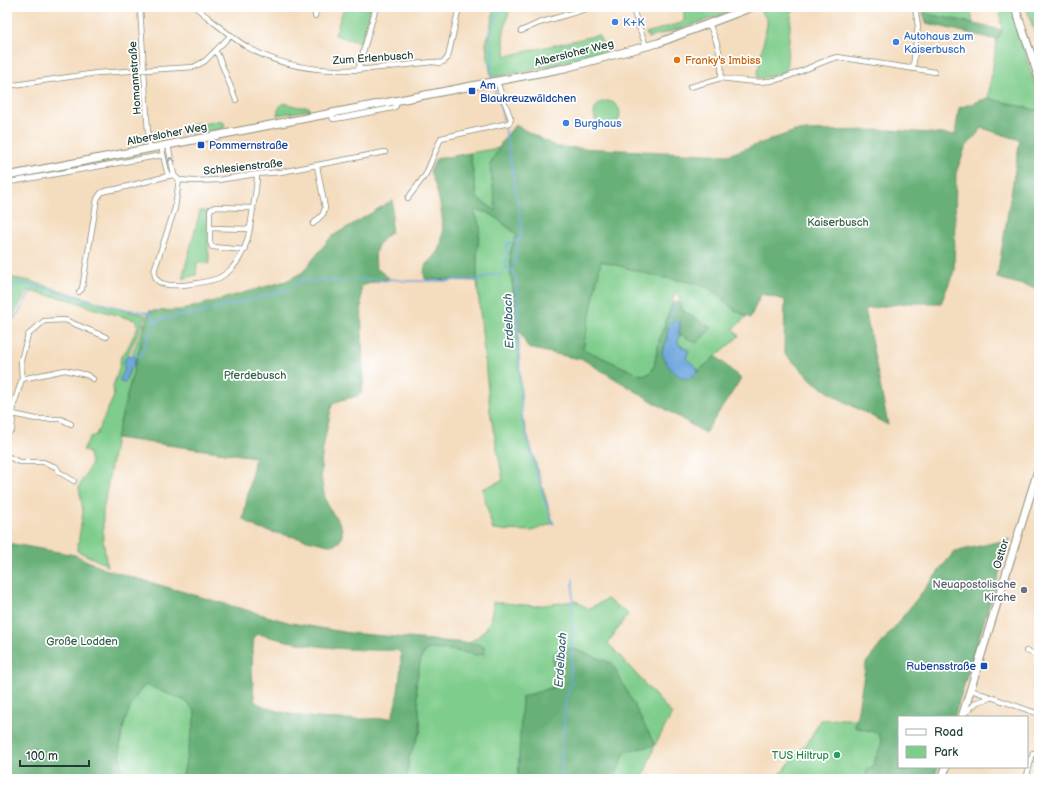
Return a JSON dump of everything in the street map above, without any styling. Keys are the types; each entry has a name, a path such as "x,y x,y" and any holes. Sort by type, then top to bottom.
{"main road":[{"name":"Albersloher Weg","path":"9,178 149,149 565,68 646,46 752,7"},
{"path":"1015,7 1039,78"},
{"name":"Osttor","path":"962,716 1036,485 1039,467"},
{"path":"942,779 946,768"}],"street":[{"name":"Homannstraße","path":"140,7 149,149"},
{"name":"Zum Erlenbusch","path":"195,7 249,48 282,62 316,70 358,70 432,62 442,63 446,60 459,7"},
{"path":"314,16 317,7"},
{"path":"358,70 376,7"},
{"path":"521,31 539,23 586,9 588,7"},
{"path":"632,7 646,46"},
{"path":"913,67 918,26 915,7"},
{"path":"709,24 717,42 722,65 721,78"},
{"path":"7,86 71,76 194,67 205,61 230,35"},
{"path":"215,51 236,100"},
{"path":"690,87 721,78 759,81 776,80 837,57 913,67 935,72"},
{"path":"408,198 426,174 441,138 509,123 511,119 494,82"},
{"path":"165,146 163,155 171,175 179,180 175,208 156,262 154,273 156,279 161,283 173,285 205,282 217,278 233,268 245,250 250,230 257,174"},
{"path":"165,146 171,175"},
{"name":"Schlesienstraße","path":"179,180 218,180 281,172 385,152"},
{"name":"Albersloher Weg","path":"9,178 163,155"},
{"path":"313,224 323,214 325,208 317,166"},
{"path":"79,292 82,289 97,199 101,193 171,175"},
{"path":"7,204 9,178"},
{"path":"245,250 212,247 210,245 210,211 213,208 253,208"},
{"path":"210,228 250,230"},
{"path":"7,433 12,430 14,404 22,379 21,360 28,335 44,321 65,320 106,337"},
{"path":"22,379 65,370 87,375 93,379"},
{"path":"13,414 36,419 61,419 71,424"},
{"path":"7,456 20,462 44,462 74,480"},
{"path":"1026,651 1039,655"},
{"path":"971,690 1039,714"},
{"path":"963,716 977,702 991,698"},
{"path":"1026,779 1033,753"}],"green space":[{"path":"344,7 366,7 371,9 361,43 335,35"},
{"path":"495,7 510,7 503,36 506,56 598,35 607,51 525,72 491,77 486,44"},
{"path":"682,7 740,7 699,23 648,38 646,33 684,21"},
{"path":"769,7 792,7 786,71 770,77 758,78 757,75 767,25 767,19 760,11"},
{"path":"922,7 970,7 973,23 923,13"},
{"path":"999,7 1011,7 1039,98 1039,111 988,98 997,40 1002,30"},
{"path":"1026,7 1039,8 1039,45"},
{"path":"923,13 1002,30 997,40 926,23"},
{"name":"Kaiserbusch","path":"988,98 1039,111 1039,289 997,278 1020,140 982,128 965,148 956,173 954,271 941,303 907,303 865,309 888,425 836,397 814,382 784,353 785,300 761,294 750,318 735,310 711,289 690,282 660,277 601,261 583,349 638,374 646,375 651,372 654,366 659,341 672,304 674,302 680,304 683,311 711,329 697,343 679,334 680,324 675,320 668,327 667,339 662,352 669,366 679,375 689,379 716,356 741,379 705,433 584,360 528,348 520,331 511,275 510,252 517,235 503,222 492,215 486,212 474,210 480,227 477,253 477,281 425,279 424,273 426,264 435,256 440,248 443,230 439,199 430,172 436,159 470,153 477,198 496,211 490,165 502,142 515,125 557,147 728,155 795,131 890,130 955,135 959,108"},
{"path":"607,101 616,105 620,114 616,123 607,127 598,123 594,114 598,105"},
{"path":"284,103 298,107 309,107 310,110 277,115 279,108"},
{"path":"219,121 225,124 224,128 183,134 180,130 181,128 197,123 202,124"},
{"path":"499,148 490,165 497,211 477,198 470,153"},
{"name":"Pferdebusch","path":"393,200 391,232 377,247 375,256 376,268 389,278 361,286 363,385 361,394 339,401 332,405 323,446 321,478 328,506 342,527 342,535 339,542 329,545 259,529 243,519 255,457 116,438 149,311 182,310 286,281 303,272 331,237"},
{"path":"474,210 490,213 517,235 510,252 511,275 516,310 522,416 553,523 532,531 493,530 482,489 503,480 490,411 477,281 477,253 480,227"},
{"path":"200,211 208,211 209,264 197,263 196,275 182,279"},
{"path":"601,261 660,277 690,282 711,289 735,310 747,316 733,329 739,336 697,373 698,371 686,358 689,351 678,343 679,334 697,343 687,316 677,303 680,299 677,291 672,301 674,302 659,341 654,366 651,372 646,375 638,374 583,349"},
{"path":"7,277 30,281 127,311 146,315 124,361 125,382 133,363 134,356 132,355 144,323 146,322 116,438 103,511 103,538 107,567 103,563 77,551 83,512 79,487 91,464 89,453 83,450 90,437 96,435 114,396 113,386 119,369 121,356 127,349 138,327 135,320 91,308 72,300 27,291 11,319 7,319"},
{"path":"1010,539 954,716 898,716 898,768 938,768 934,779 865,779 868,768 872,769 882,742 878,733 855,727 866,663 954,552"},
{"name":"Große Lodden","path":"7,543 75,555 104,569 291,623 349,633 478,644 484,647 484,654 476,655 450,650 427,649 421,658 416,683 421,730 409,758 407,779 181,779 194,722 195,711 184,700 146,685 135,697 131,706 124,726 120,745 123,774 131,779 7,779","holes":["259,634 310,645 345,649 397,650 401,654 400,670 392,718 340,719 304,716 270,709 255,702 252,669 254,636"]},
{"path":"607,599 628,614 608,643 672,714 655,745 553,654 554,687 522,697 518,779 407,779 409,758 421,730 416,683 421,658 427,649 450,650 478,644 468,643 480,635 487,627 491,616 493,602 536,606 576,601 588,609"},
{"path":"571,648 612,663 655,745 625,752 614,779 518,779 522,697 554,687 553,653"},
{"path":"146,685 184,700 195,711 194,722 181,779 131,779 123,774 120,745 124,726 135,697"},
{"name":"TUS Hiltrup","path":"856,719 855,727 878,733 882,742 871,769 868,768 865,779 776,779 810,739 820,720"},
{"path":"655,745 642,779 614,779 625,752"}],"water":[{"path":"675,320 679,321 680,324 678,343 680,346 689,350 686,358 698,369 697,373 688,379 674,373 671,370 662,353 667,339 668,327"},
{"path":"128,355 134,356 135,360 125,382 123,382 120,381 120,379 124,371 124,362"}],"waterway":[{"name":"Erdelbach","path":"492,80 491,68 493,57 490,35 501,7"},
{"name":"Erdelbach","path":"493,84 504,121"},
{"name":"Erdelbach","path":"505,128 522,228 520,239 507,244 507,257 505,263 505,266 512,270 516,277 522,420 542,492 554,524"},
{"path":"515,264 516,248 520,239"},
{"path":"132,355 141,356 151,331 161,319 200,313 290,289 304,278 313,282 322,279 352,282 360,279 385,281 391,279 406,281 451,281 457,279 479,280 490,275 500,275 505,266"},
{"path":"7,286 19,284 36,286 118,308 150,313 156,323"},
{"path":"7,324 16,316 35,286"},
{"path":"670,326 671,316 676,303"},
{"name":"Erdelbach","path":"563,742 565,703 571,684 573,579"},
{"name":"Erdelbach","path":"561,779 562,746"}],"place":[{"name":"K+K","path":"615,22"},
{"name":"Autohaus zum Kaiserbusch","path":"896,42"},
{"name":"Franky's Imbiss","path":"677,60"},
{"name":"Am Blaukreuzwäldchen","path":"472,91"},
{"name":"Burghaus","path":"566,123"},
{"name":"Pommernstraße","path":"201,145"},
{"name":"Neuapostolische Kirche","path":"1024,590"},
{"name":"Rubensstraße","path":"984,666"},
{"name":"TUS Hiltrup","path":"837,755"}]}
